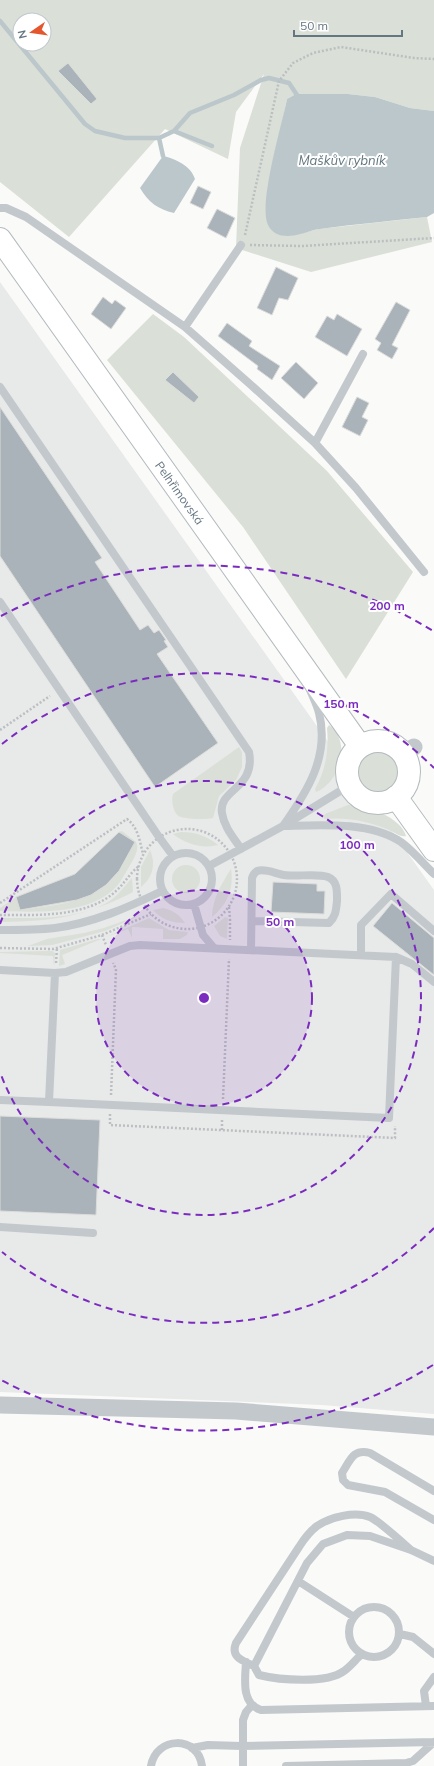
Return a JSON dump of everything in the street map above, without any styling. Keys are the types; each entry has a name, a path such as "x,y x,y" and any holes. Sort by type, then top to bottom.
{"main road":[{"name":"Pelhřimovská","path":"0,239 360,746"},
{"path":"375,741 383,741 409,751 408,777 402,791 396,797 384,802 370,802 355,793 350,785 347,768 352,756 360,746 375,741"},
{"path":"396,797 434,850"}],"street":[{"path":"0,1405 236,1411 434,1427"}],"lane":[{"path":"0,208 6,208 26,217 185,327 315,443 356,488 424,572"},
{"path":"185,327 241,245"},
{"path":"315,443 363,354"},
{"path":"0,387 249,752 250,767 246,778 224,800 222,812 225,825 241,848"},
{"path":"0,602 173,856"},
{"path":"283,826 309,786 316,769 321,748 322,733 319,713 299,661"},
{"path":"209,866 283,826 350,785"},
{"path":"283,826 346,825 374,831 400,842 414,853 434,874"},
{"path":"181,853 189,853 204,859 209,866 212,873 211,889 207,896 194,904 188,905 176,903 162,891 160,878 161,871 168,860 173,856 181,853"},
{"path":"251,950 252,878 258,871 268,871 284,875 327,877 334,882 337,889 336,911 334,918 329,923 252,921"},
{"path":"0,930 57,928 92,920 162,891"},
{"path":"361,955 361,925 391,894 434,931"},
{"path":"194,904 203,935 214,948"},
{"path":"0,970 55,973 66,972 130,946 140,945 396,957 412,964 434,982"},
{"path":"0,1100 389,1118 396,957"},
{"path":"49,1102 55,973"},
{"path":"0,1227 93,1233"},
{"path":"434,1491 370,1453 363,1451 358,1452 351,1458 342,1473 343,1480 348,1485 385,1492 434,1520"},
{"path":"362,1654 344,1672 327,1678 273,1679 258,1676 254,1666 238,1659 234,1650 236,1643 299,1547 308,1534 318,1525 341,1516 356,1515 371,1517 411,1550"},
{"path":"254,1666 307,1563 323,1544 339,1537 357,1534 370,1536 411,1550 434,1561"},
{"path":"298,1581 354,1617"},
{"path":"372,1606 386,1609 396,1619 400,1634 394,1647 386,1654 376,1657 362,1654 355,1648 349,1632 354,1617 365,1608 372,1606"},
{"path":"400,1634 413,1637 434,1654"},
{"path":"246,1662 245,1684 248,1700 252,1705 261,1710 430,1706 424,1691 434,1677"},
{"path":"242,1766 244,1720 246,1712 252,1705"},
{"path":"192,1748 200,1745 242,1746 434,1742"},
{"path":"286,1766 406,1763 413,1761 434,1742"},
{"path":"151,1766 158,1751 169,1744 183,1744 192,1748 200,1756 202,1766"}],"path":[{"path":"434,59 414,58 341,47 313,53 293,64 279,81 247,229 241,245 302,246 434,238"},
{"path":"0,730 59,690"},
{"path":"0,903 127,819 131,822 138,834 143,855"},
{"path":"181,829 193,829 214,837 224,844 231,854 237,875 234,897 229,907 216,919 201,927 192,929 174,927 158,920 151,914 142,900 138,889 137,877 139,866 143,855 150,845 159,837 169,832 181,829"},
{"path":"0,915 44,915 75,910 100,902 116,891 131,872 139,866"},
{"path":"222,1130 230,919 229,907"},
{"path":"0,948 53,948 102,935 151,914"},
{"path":"102,935 116,969 110,1125 394,1138 395,1124 389,1118"}],"shaded area":[{"path":"0,0 434,0 434,111 410,108 375,97 348,94 296,94 287,99 267,193 289,236 319,229 427,217 432,242 311,272 236,248 240,148 264,74 236,112 228,159 165,129 69,237 0,182"},
{"path":"0,282 434,890 434,1414 322,1405 0,1392"},
{"path":"153,314 184,337 327,471 413,572 346,679 243,527 107,360"},
{"path":"329,725 336,732 340,741 340,761 337,771 331,780 316,792 315,789 322,774 326,759 328,744 327,728"},
{"path":"239,747 242,752 242,767 236,780 219,796 213,818 193,819 178,816 173,807 173,794"},
{"path":"378,750 390,754 396,760 400,772 396,784 390,790 378,794 366,790 360,784 356,772 360,760 366,754"},
{"path":"348,805 364,807 382,813 397,823 403,829 406,836 399,835 387,829 364,822 349,819 323,818 325,814"},
{"path":"122,831 136,842 137,852 118,885 102,898 74,908 59,910 28,912 0,911 0,908 16,897 21,910 74,901 98,890 109,882 118,872 135,842 119,832"},
{"path":"181,832 201,835 218,845 194,845 173,834"},
{"path":"150,850 153,860 151,875 141,887 141,867"},
{"path":"186,865 192,866 196,869 199,873 199,885 196,889 192,892 186,893 180,892 176,889 173,885 172,879 173,873 176,869 180,866"},
{"path":"231,869 232,883 229,895 222,907 212,917 212,910 216,898"},
{"path":"132,878 133,892 93,909 107,903 118,894"},
{"path":"163,908 176,913 185,923 168,920 153,910"},
{"path":"92,909 84,912 53,919 0,922 0,918 46,918 78,913"},
{"path":"143,914 105,931 52,945 28,946 47,939 104,928"},
{"path":"225,917 228,918 227,939 220,936 214,926"},
{"path":"149,918 169,930 188,932 187,935 180,939 163,939 163,929 132,927 132,938 128,929 106,937"},
{"path":"101,939 62,955 65,964 59,966 60,950"},
{"path":"52,951 55,953 54,966 53,956 0,953 0,952"}],"water":[{"name":"Maškův rybník","path":"296,94 348,94 375,97 410,108 434,111 434,213 427,217 320,229 292,236 276,234 268,225 266,215 268,183 287,99"},
{"path":"163,156 173,159 187,167 195,179 174,213 163,210 154,205 140,188"}],"building":[{"path":"68,63 97,99 91,104 58,71"},
{"path":"198,186 211,192 203,209 190,203"},
{"path":"217,209 235,218 226,238 207,228"},
{"path":"276,267 298,278 288,300 279,298 272,315 257,308"},
{"path":"103,297 112,304 115,300 126,308 111,329 91,314"},
{"path":"396,302 410,310 392,345 398,348 392,359 377,350 381,343 375,339"},
{"path":"337,314 362,329 347,356 315,337 327,316 334,320"},
{"path":"227,323 252,341 249,346 280,366 272,380 257,369 258,366 218,336"},
{"path":"296,362 318,383 304,399 281,378"},
{"path":"173,372 199,397 194,403 165,380"},
{"path":"357,397 369,403 362,417 368,420 360,436 342,427"},
{"path":"0,407 102,558 95,562 140,630 148,625 154,633 159,630 166,640 164,641 168,647 157,654 218,743 155,787 0,556"},
{"path":"119,832 135,842 119,871 106,885 91,895 77,900 20,910 16,897 75,874"},
{"path":"273,882 317,884 317,891 325,891 324,914 271,912"},
{"path":"392,903 434,938 434,975 373,926"},
{"path":"0,1116 100,1120 96,1215 0,1211"}],"waterway":[{"path":"0,21 85,124 95,131 125,138 159,138 174,131 190,113 234,95 261,80 269,78 289,83 299,98"},
{"path":"174,131 212,146"},
{"path":"159,138 163,156"}]}
